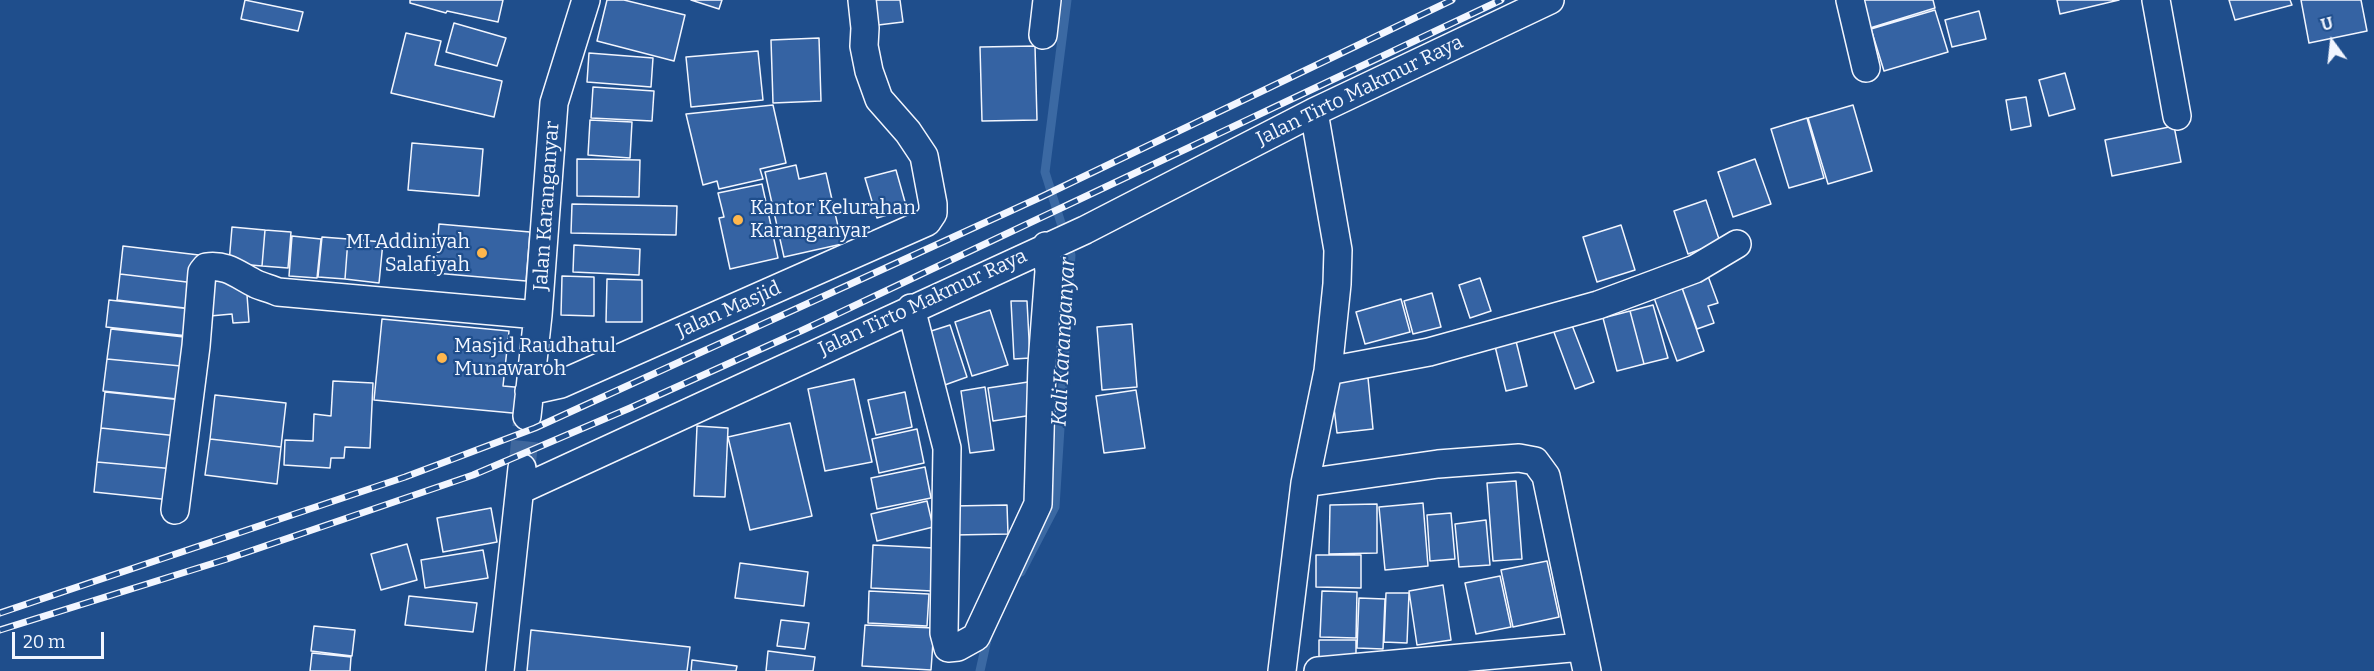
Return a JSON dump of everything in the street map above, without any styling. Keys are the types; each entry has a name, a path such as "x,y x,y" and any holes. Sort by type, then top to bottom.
{"street":[{"name":"Jalan Karanganyar","path":"528,403 538,315 554,103 586,0"},
{"name":"Jalan Masjid","path":"528,403 561,384 927,222 933,213 933,204 924,156 908,132 879,99 868,71 864,46 862,0"},
{"path":"1043,35 1047,0"},
{"name":"Jalan Tirto Makmur Raya","path":"500,671 521,479 1085,230 1314,112 1550,0"},
{"path":"1850,0 1866,68"},
{"path":"2156,0 2177,116"},
{"path":"1282,671 1305,483 1328,371 1338,250 1314,112"},
{"path":"911,308 947,448 944,633 948,648 958,647 976,638 1038,504 1042,364 1050,244"},
{"path":"1328,371 1429,352 1598,305 1695,269 1737,244"},
{"path":"175,510 196,346 202,272 206,267 233,269 257,284 278,292 538,315"},
{"path":"1305,483 1438,464 1519,458 1535,461 1546,476 1585,659 1318,671"}],"building":[{"path":"245,0 303,12 298,31 241,19"},
{"path":"410,0 503,0 498,22 447,11 446,13 410,3"},
{"path":"607,0 624,0 685,15 674,61 597,41"},
{"path":"691,0 722,0 719,9"},
{"path":"866,0 900,0 903,22 870,26"},
{"path":"1861,0 1933,0 1935,8 1870,28"},
{"path":"2057,0 2119,0 2060,14"},
{"path":"2229,0 2290,0 2292,5 2235,20"},
{"path":"2301,0 2361,0 2367,31 2309,43"},
{"path":"1935,10 1948,52 1884,71 1871,29"},
{"path":"1979,11 1986,39 1952,47 1945,20"},
{"path":"454,23 506,38 497,66 446,52"},
{"path":"406,33 441,41 435,65 502,81 494,117 391,93"},
{"path":"819,38 821,101 773,103 771,40"},
{"path":"1035,46 1037,120 982,121 980,47"},
{"path":"758,51 763,100 691,107 686,57"},
{"path":"589,53 653,58 651,87 587,82"},
{"path":"2065,73 2075,109 2049,116 2039,80"},
{"path":"593,87 654,91 652,121 591,118"},
{"path":"2026,97 2031,126 2011,130 2006,100"},
{"path":"773,105 786,163 760,169 763,179 719,189 717,181 703,185 686,114"},
{"path":"1853,105 1872,171 1828,184 1808,118"},
{"path":"1807,118 1824,178 1789,188 1771,129"},
{"path":"590,120 632,122 630,158 588,155"},
{"path":"2174,126 2181,162 2112,176 2105,140"},
{"path":"412,143 483,149 479,196 408,190"},
{"path":"577,159 640,160 639,197 577,196"},
{"path":"1755,159 1771,204 1733,217 1718,172"},
{"path":"796,165 799,179 826,173 842,244 784,257 765,172"},
{"path":"896,170 907,209 877,218 865,178"},
{"path":"762,184 778,258 730,269 719,218 724,217 718,193"},
{"path":"1706,200 1720,242 1688,254 1674,211"},
{"path":"572,204 677,206 676,235 571,233"},
{"name":"MI Addiniyah Salafiyah","path":"439,224 530,232 526,281 435,273"},
{"path":"1621,225 1635,270 1597,282 1583,237"},
{"path":"232,227 265,230 262,266 229,263"},
{"path":"265,230 291,232 288,268 262,266"},
{"path":"292,236 321,239 317,278 289,276"},
{"path":"322,237 348,239 345,279 318,277"},
{"path":"348,239 383,242 379,283 345,279"},
{"path":"574,245 640,249 639,275 573,272"},
{"path":"123,246 199,255 195,283 120,274"},
{"path":"120,274 195,283 193,309 117,300"},
{"path":"207,274 246,281 249,322 233,323 232,314 210,316"},
{"path":"562,276 594,277 594,316 561,315"},
{"path":"1708,276 1718,303 1708,306 1714,323 1697,329 1681,285"},
{"path":"1480,278 1491,311 1470,318 1459,285"},
{"path":"607,279 642,280 642,322 606,322"},
{"path":"1681,285 1704,351 1677,361 1653,295"},
{"path":"1432,293 1441,327 1413,334 1404,301"},
{"path":"1401,299 1410,332 1365,344 1356,312"},
{"path":"109,300 191,309 188,336 106,327"},
{"path":"1011,301 1027,301 1030,358 1014,359"},
{"path":"1653,305 1668,358 1644,364 1630,311"},
{"path":"990,310 1008,365 972,376 955,322"},
{"path":"1630,311 1644,364 1617,371 1603,318"},
{"name":"Masjid Raudhatul Munawaroh","path":"382,319 509,331 503,386 526,388 523,414 374,400"},
{"path":"1570,320 1594,382 1575,389 1552,327"},
{"path":"1132,324 1137,387 1102,390 1097,327"},
{"path":"950,325 967,377 942,386 925,333"},
{"path":"111,329 184,337 181,366 107,359"},
{"path":"1515,337 1527,386 1506,391 1494,342"},
{"path":"107,359 181,366 177,399 103,391"},
{"path":"1368,378 1373,429 1337,433 1331,382"},
{"path":"854,379 872,462 825,471 808,389"},
{"path":"333,381 373,383 370,448 345,447 344,458 331,458 330,468 284,465 285,440 313,441 314,414 331,416"},
{"path":"1028,382 1033,415 993,421 988,388"},
{"path":"985,387 994,450 970,453 961,391"},
{"path":"1136,390 1145,448 1104,453 1096,396"},
{"path":"105,392 182,400 178,436 101,428"},
{"path":"905,392 912,427 876,435 868,400"},
{"path":"215,395 286,403 281,447 210,439"},
{"path":"790,423 812,516 750,530 728,437"},
{"path":"697,426 728,428 725,497 694,496"},
{"path":"101,428 178,436 175,469 97,462"},
{"path":"917,429 924,463 879,473 872,439"},
{"path":"210,439 281,447 277,484 205,475"},
{"path":"97,462 175,469 171,500 94,492"},
{"path":"925,467 931,498 877,509 871,478"},
{"path":"1516,481 1522,559 1493,561 1487,483"},
{"path":"927,501 933,527 877,541 871,514"},
{"path":"1423,503 1428,566 1385,570 1379,507"},
{"path":"1377,504 1377,553 1329,554 1330,505"},
{"path":"1007,505 1008,534 954,535 953,506"},
{"path":"491,508 497,542 443,552 437,518"},
{"path":"1451,513 1455,559 1430,561 1427,515"},
{"path":"1486,520 1490,565 1459,567 1455,524"},
{"path":"407,544 417,580 381,590 371,554"},
{"path":"873,545 934,548 932,591 871,588"},
{"path":"483,550 488,578 425,588 421,560"},
{"path":"1316,555 1361,555 1361,588 1316,587"},
{"path":"1547,561 1559,617 1513,627 1501,570"},
{"path":"740,563 808,572 804,606 735,598"},
{"path":"1500,576 1511,627 1476,634 1465,583"},
{"path":"1443,585 1451,640 1417,645 1409,591"},
{"path":"869,591 929,594 927,626 868,623"},
{"path":"1322,591 1357,592 1356,638 1320,637"},
{"path":"1386,593 1409,593 1407,643 1384,642"},
{"path":"409,596 477,603 473,632 405,625"},
{"path":"1359,598 1385,599 1383,649 1357,648"},
{"path":"781,620 809,623 805,649 777,646"},
{"path":"865,625 934,628 931,670 862,666"},
{"path":"314,626 355,630 352,656 311,651"},
{"path":"531,630 690,647 687,671 527,671"},
{"path":"1319,640 1356,640 1356,662 1319,662"},
{"path":"768,651 815,657 813,671 766,671"},
{"path":"312,653 351,657 350,671 310,671"},
{"path":"692,660 737,666 736,671 691,671"}],"waterway":[{"name":"Kali Karanganyar","path":"1021,572 1055,507 1071,255 1045,172 1067,0"},
{"name":"Kali Karanganyar","path":"980,671 988,635"}],"tunnel":[{"path":"522,468 527,416"}],"railway":[{"path":"0,613 405,477 535,428 1041,197 1452,0"},
{"path":"0,630 227,559 473,475 630,408 803,330 1501,0"}],"place":[{"name":"Kantor Kelurahan Karanganyar","path":"738,220"},
{"name":"MI Addiniyah Salafiyah","path":"482,253"},
{"name":"Masjid Raudhatul Munawaroh","path":"442,358"}]}
